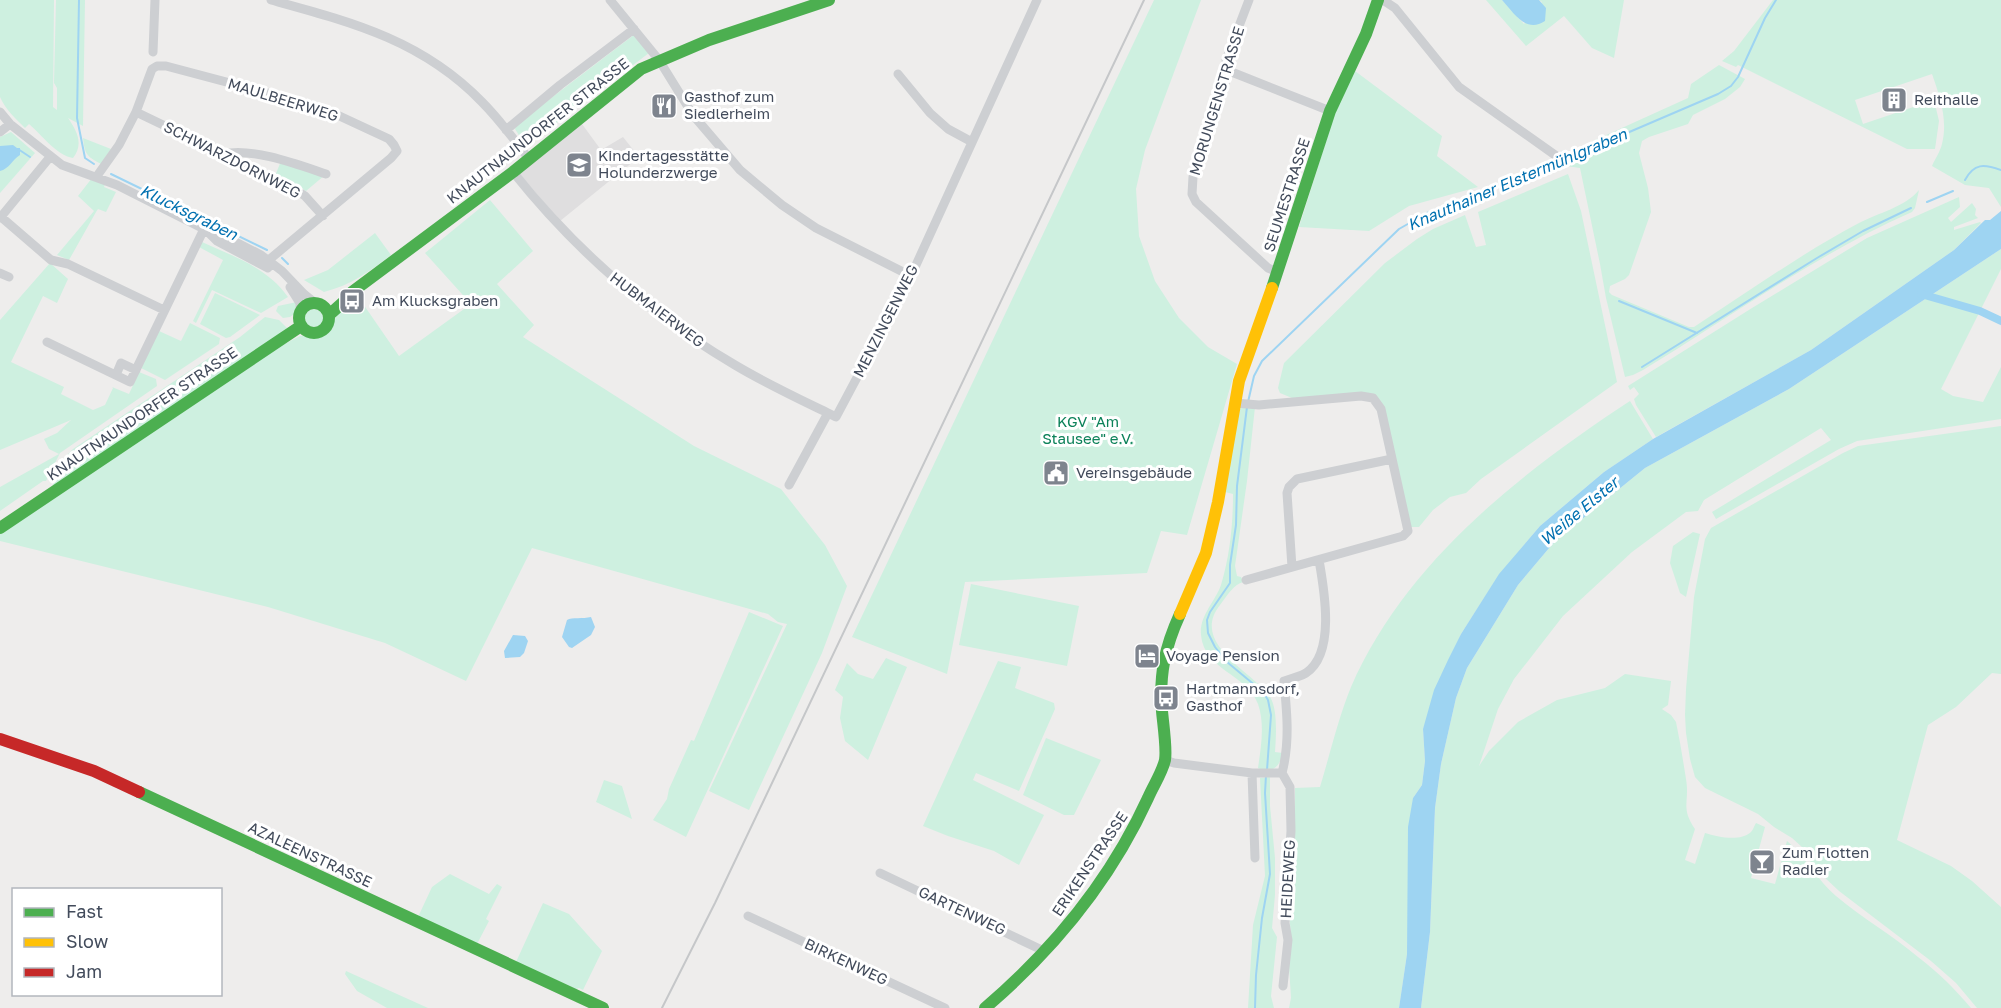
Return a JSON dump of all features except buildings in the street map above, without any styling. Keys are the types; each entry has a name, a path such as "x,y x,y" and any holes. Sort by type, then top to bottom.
{"street":[{"path":"153,51 155,0"},
{"path":"271,0 372,30 411,47 437,63 483,102 529,159"},
{"path":"610,0 659,60 693,115 740,170 782,205 816,228 910,276"},
{"name":"KNAUTNAUNDORFER STRASSE","path":"322,308 350,294 513,172 641,69 659,60 829,0"},
{"name":"MENZINGENWEG","path":"789,485 828,413 836,417 910,276 1037,0"},
{"name":"MORUNGENSTRASSE","path":"1250,0 1226,60 1229,71 1193,177 1192,194 1196,202 1268,268 1278,272"},
{"name":"SEUMESTRASSE","path":"1218,502 1244,404 1247,357 1278,272 1330,111 1366,34 1378,0"},
{"path":"1383,0 1395,8 1460,87 1555,155 1558,160"},
{"path":"506,130 560,85 634,29"},
{"name":"MAULBEERWEG","path":"136,112 152,69 157,66 166,66 305,103 358,123 389,139 397,151 391,158 266,262"},
{"path":"1229,71 1330,111"},
{"path":"898,74 930,113 948,129 972,142"},
{"path":"0,112 10,124 62,165 97,176 204,229 217,241 266,262 322,308 328,325 319,332 310,333 301,326 300,303 291,289 266,262"},
{"path":"97,176 119,145 136,112"},
{"name":"SCHWARZDORNWEG","path":"136,112 288,185 305,196 323,216"},
{"path":"0,132 10,124"},
{"path":"224,154 231,152 256,155 285,161 326,174"},
{"path":"50,157 1,218 51,260 68,264 164,310"},
{"name":"HUBMAIERWEG","path":"513,172 564,231 609,275 658,314 736,366 828,413"},
{"path":"47,342 130,382 204,229"},
{"path":"300,311 306,305 322,308"},
{"name":"KNAUTNAUNDORFER STRASSE","path":"0,528 301,326"},
{"path":"1244,404 1361,396 1373,398 1381,409 1408,531 1403,536 1246,580"},
{"path":"1292,567 1287,493 1289,487 1297,479 1392,459"},
{"name":"ERIKENSTRASSE","path":"985,1008 1006,990 1068,926 1134,829 1165,760 1161,698 1162,670 1168,641 1206,553 1218,502"},
{"name":"HEIDEWEG","path":"1255,858 1267,773 1287,752 1288,726 1284,681 1312,668 1322,651 1325,595 1319,560"},
{"name":"AZALEENSTRASSE","path":"0,739 94,771 603,1008"},
{"path":"1165,760 1174,763 1267,773"},
{"name":"HEIDEWEG","path":"1267,773 1290,787 1291,831 1285,923 1288,940 1283,986"},
{"name":"GARTENWEG","path":"880,873 1044,951"},
{"name":"BIRKENWEG","path":"748,916 945,1008"}],"shaded area":[{"name":"Kindertagesstätte Holunderzwerge","path":"582,124 601,150 623,137 639,157 560,221 519,173"}],"green space":[{"path":"0,0 54,0 53,107 57,110 57,88 54,83 56,0 85,0 83,126 68,118 79,143 73,158 55,149 29,124 25,128 8,110 0,97"},
{"name":"KGV \"Am Stausee\" e.V.","path":"1154,0 1201,0 1145,150 1136,189 1139,236 1155,281 1179,318 1208,347 1237,364 1187,535 1161,531 1147,573 965,582 947,674 852,637"},
{"path":"1486,0 1502,0 1524,24 1542,2 1539,0 1624,0 1614,58 1592,48 1564,16 1526,46"},
{"path":"1773,0 2001,0 2001,207 1989,188 1965,185 1932,166 1944,135 1944,117 1932,74 1855,100 1863,124 1934,100 1939,121 1935,149 1907,149 1738,65 1736,67 1722,61 1734,51"},
{"path":"635,34 649,53 526,146 515,129 517,124"},
{"path":"1719,65 1745,79 1740,87 1725,99 1693,115 1688,124 1642,141 1639,153 1648,188 1651,212 1629,275 1610,286 1609,292 1612,295 1689,327 1694,327 1817,247 1859,223 1899,205 1919,190 1915,208 1912,212 1809,266 1643,370 1625,377 1606,298 1580,168 1566,166 1560,156 1688,98 1691,84"},
{"path":"1355,71 1442,136 1437,156 1478,187 1409,206 1369,231 1299,227 1335,113"},
{"path":"11,132 35,153 0,193 0,137"},
{"path":"83,138 111,149 101,164 87,154"},
{"path":"281,161 325,175 306,191 287,179 285,181 275,176"},
{"path":"1568,174 1581,211 1617,382 1481,479 1466,493 1450,497 1433,510 1419,527 1410,527 1379,400 1292,398 1280,393 1278,388 1284,363 1385,263 1417,239 1465,215 1476,247 1486,245 1478,212"},
{"path":"92,178 116,192 106,212 98,209 69,260 57,255 94,211 78,196"},
{"path":"1959,197 1960,207 1948,218 1951,222 1972,203 1978,218 1954,227 1954,230 1981,223 1954,250 1811,350 1656,437 1636,405 1634,399 1639,394 1634,387 1630,390 1628,386 1867,238"},
{"path":"490,200 533,251 497,284 534,325 523,337 694,446 781,489 825,545 847,586 822,653 749,810 709,791 787,624 778,622 768,614 532,548 466,681 385,643 268,607 0,541 0,533 271,351 300,336 326,334 342,307 345,309 359,298 399,356 471,304 425,253"},
{"path":"375,233 391,255 367,272 343,286 324,292 304,280 328,270"},
{"path":"202,242 260,271 280,287 288,297 261,313 212,290 196,323 193,321 223,260 199,247"},
{"path":"2001,249 2001,269 1941,389 1953,396 1983,402 2001,367 2001,419 1857,441 1716,519 1712,512 1831,440 1821,428 1704,500 1698,511 1686,512 1632,552 1563,616 1514,679 1498,709 1479,766 1489,751 1518,722 1557,700 1605,688 1625,674 1671,681 1668,705 1662,709 1676,722 1687,787 1687,810 1695,829 1685,860 1695,864 1705,833 1735,838 1751,832 1756,823 1765,827 1751,878 1775,884 1787,841 1836,896 1925,963 1946,981 1971,1008 1421,1008 1430,932 1435,808 1441,764 1456,698 1467,668 1518,585 1555,541 1645,468 1789,389"},
{"path":"50,263 68,279 57,303 43,296 11,362 64,387 61,394 93,410 105,405 112,387 129,394 139,372 156,379 157,386 60,453 46,481 0,511 0,487 59,454 49,449 44,439 57,433 71,420 0,450 0,320"},
{"path":"215,293 260,315 226,338 200,324"},
{"path":"297,302 297,312 290,317 283,318 276,311 278,306"},
{"path":"314,309 320,312 323,318 320,324 314,327 308,324 305,318 308,312"},
{"path":"265,317 279,320 287,328 52,487 64,458 73,449 240,337"},
{"path":"190,323 220,338 219,344 165,380 141,368 159,331 181,341"},
{"path":"1630,401 1653,439 1604,472 1540,526 1499,575 1461,634 1423,729 1425,761 1422,785 1413,798 1407,954 1399,1008 1289,1008 1291,935 1289,913 1295,829 1295,788 1320,787 1346,699 1374,642 1402,600 1434,561 1470,524 1548,459"},
{"path":"1244,406 1255,407 1235,566 1237,576 1241,577 1243,582 1233,588 1220,605 1213,619 1212,632 1218,645 1227,656 1262,687 1273,702 1276,724 1275,752 1283,753 1280,762 1271,770 1258,768 1262,728 1258,704 1253,694 1217,664 1204,647 1201,635 1202,622 1221,585 1227,562 1232,528 1233,494 1225,492 1237,411"},
{"path":"2001,426 2001,674 1992,673 1956,707 1928,725 1897,840 1951,866 2001,907 2001,1008 1977,1008 1956,983 1931,961 1839,891 1822,875 1803,848 1792,838 1758,814 1705,788 1695,777 1690,759 1686,733 1686,689 1694,597 1705,539 1711,528 1858,446"},
{"path":"1693,532 1700,534 1686,597 1680,593 1670,563 1673,546"},
{"path":"971,584 1079,606 1067,666 959,645"},
{"path":"749,612 783,626 686,837 653,820 667,799 669,789 691,740 694,741"},
{"path":"886,658 907,667 868,760 845,741 840,718 843,697 835,690 847,663 858,674 873,679"},
{"path":"998,661 1021,667 1015,688 1054,703 1055,709 1019,791 976,773 973,780 1044,815 1019,865 994,851 923,826"},
{"path":"1046,738 1101,760 1074,815 1064,815 1023,795"},
{"path":"1270,777 1275,858 1272,928 1277,937 1271,996 1274,1008 1248,1008 1253,925 1265,876 1260,778"},
{"path":"604,780 622,786 632,819 596,802"},
{"path":"450,874 489,894 497,884 502,887 477,944 418,917 432,887"},
{"path":"543,903 569,914 602,951 583,990 516,962"},
{"path":"346,971 428,1008 387,1008 357,991 345,974"}],"water":[{"path":"1502,0 1539,0 1546,8 1545,21 1532,25 1526,23 1516,16"},
{"path":"13,145 20,148 20,155 0,171 0,146"},
{"name":"Weiße Elster","path":"2001,211 2001,249 1789,389 1645,468 1555,541 1518,585 1467,668 1456,698 1441,764 1435,808 1430,932 1421,1008 1399,1008 1407,954 1408,827 1413,798 1422,785 1425,761 1423,729 1434,690 1448,660 1461,634 1499,574 1540,526 1604,472 1653,439 1811,350 1954,250 1985,220 1990,220"},
{"path":"591,617 595,627 591,635 572,648 569,647 562,637 567,620"},
{"path":"513,635 525,636 528,641 524,653 520,657 505,658 504,651"}],"waterway":[{"name":"Klucksgraben","path":"79,0 77,118 85,158 94,164"},
{"name":"Knauthainer Elstermühlgraben","path":"1248,402 1254,376 1262,361 1399,229 1427,213 1557,163 1718,94 1731,86 1738,77 1765,18 1776,0"},
{"path":"18,149 30,157"},
{"path":"1965,180 1972,170 1980,166 2001,170"},
{"name":"Klucksgraben","path":"111,174 267,250"},
{"path":"1927,202 1953,191"},
{"path":"1642,367 1817,258 1863,231 1911,208"},
{"name":"Klucksgraben","path":"282,258 288,264"},
{"path":"1921,294 1980,311 2001,321"},
{"path":"1619,301 1697,333"},
{"name":"Knauthainer Elstermühlgraben","path":"1247,407 1237,486 1236,525 1230,565 1230,583 1207,620 1208,633 1215,647 1227,662 1263,692 1268,700 1271,715 1267,770"},
{"name":"Knauthainer Elstermühlgraben","path":"1255,1008 1262,918 1270,874 1266,775"}],"railway":[{"path":"662,1008 715,903 1144,0"}],"traffic: fast":[{"path":"329,315 352,292 513,172 641,69 709,40 829,0"},
{"path":"1272,288 1330,111 1366,34 1378,0"},
{"path":"314,303 325,307 329,318 325,329 314,333 303,329 299,318 303,307 314,303"},
{"path":"0,528 301,326"},
{"path":"985,1008 1034,962 1078,912 1098,885 1133,828 1164,765 1162,673 1170,638 1180,614"},
{"path":"139,792 603,1008"}],"traffic: slow":[{"path":"1180,614 1206,553 1218,502 1239,381 1272,288"}],"traffic: jam":[{"path":"0,739 94,771 139,792"}],"place":[{"name":"Reithalle","path":"1894,100"},
{"name":"Gasthof zum Siedlerheim","path":"664,106"},
{"name":"Kindertagesstätte Holunderzwerge","path":"579,165"},
{"name":"Am Klucksgraben","path":"352,301"},
{"name":"Vereinsgebäude","path":"1056,473"},
{"name":"Voyage Pension","path":"1147,656"},
{"name":"Hartmannsdorf, Gasthof","path":"1166,698"},
{"name":"Zum Flotten Radler","path":"1762,862"}]}
